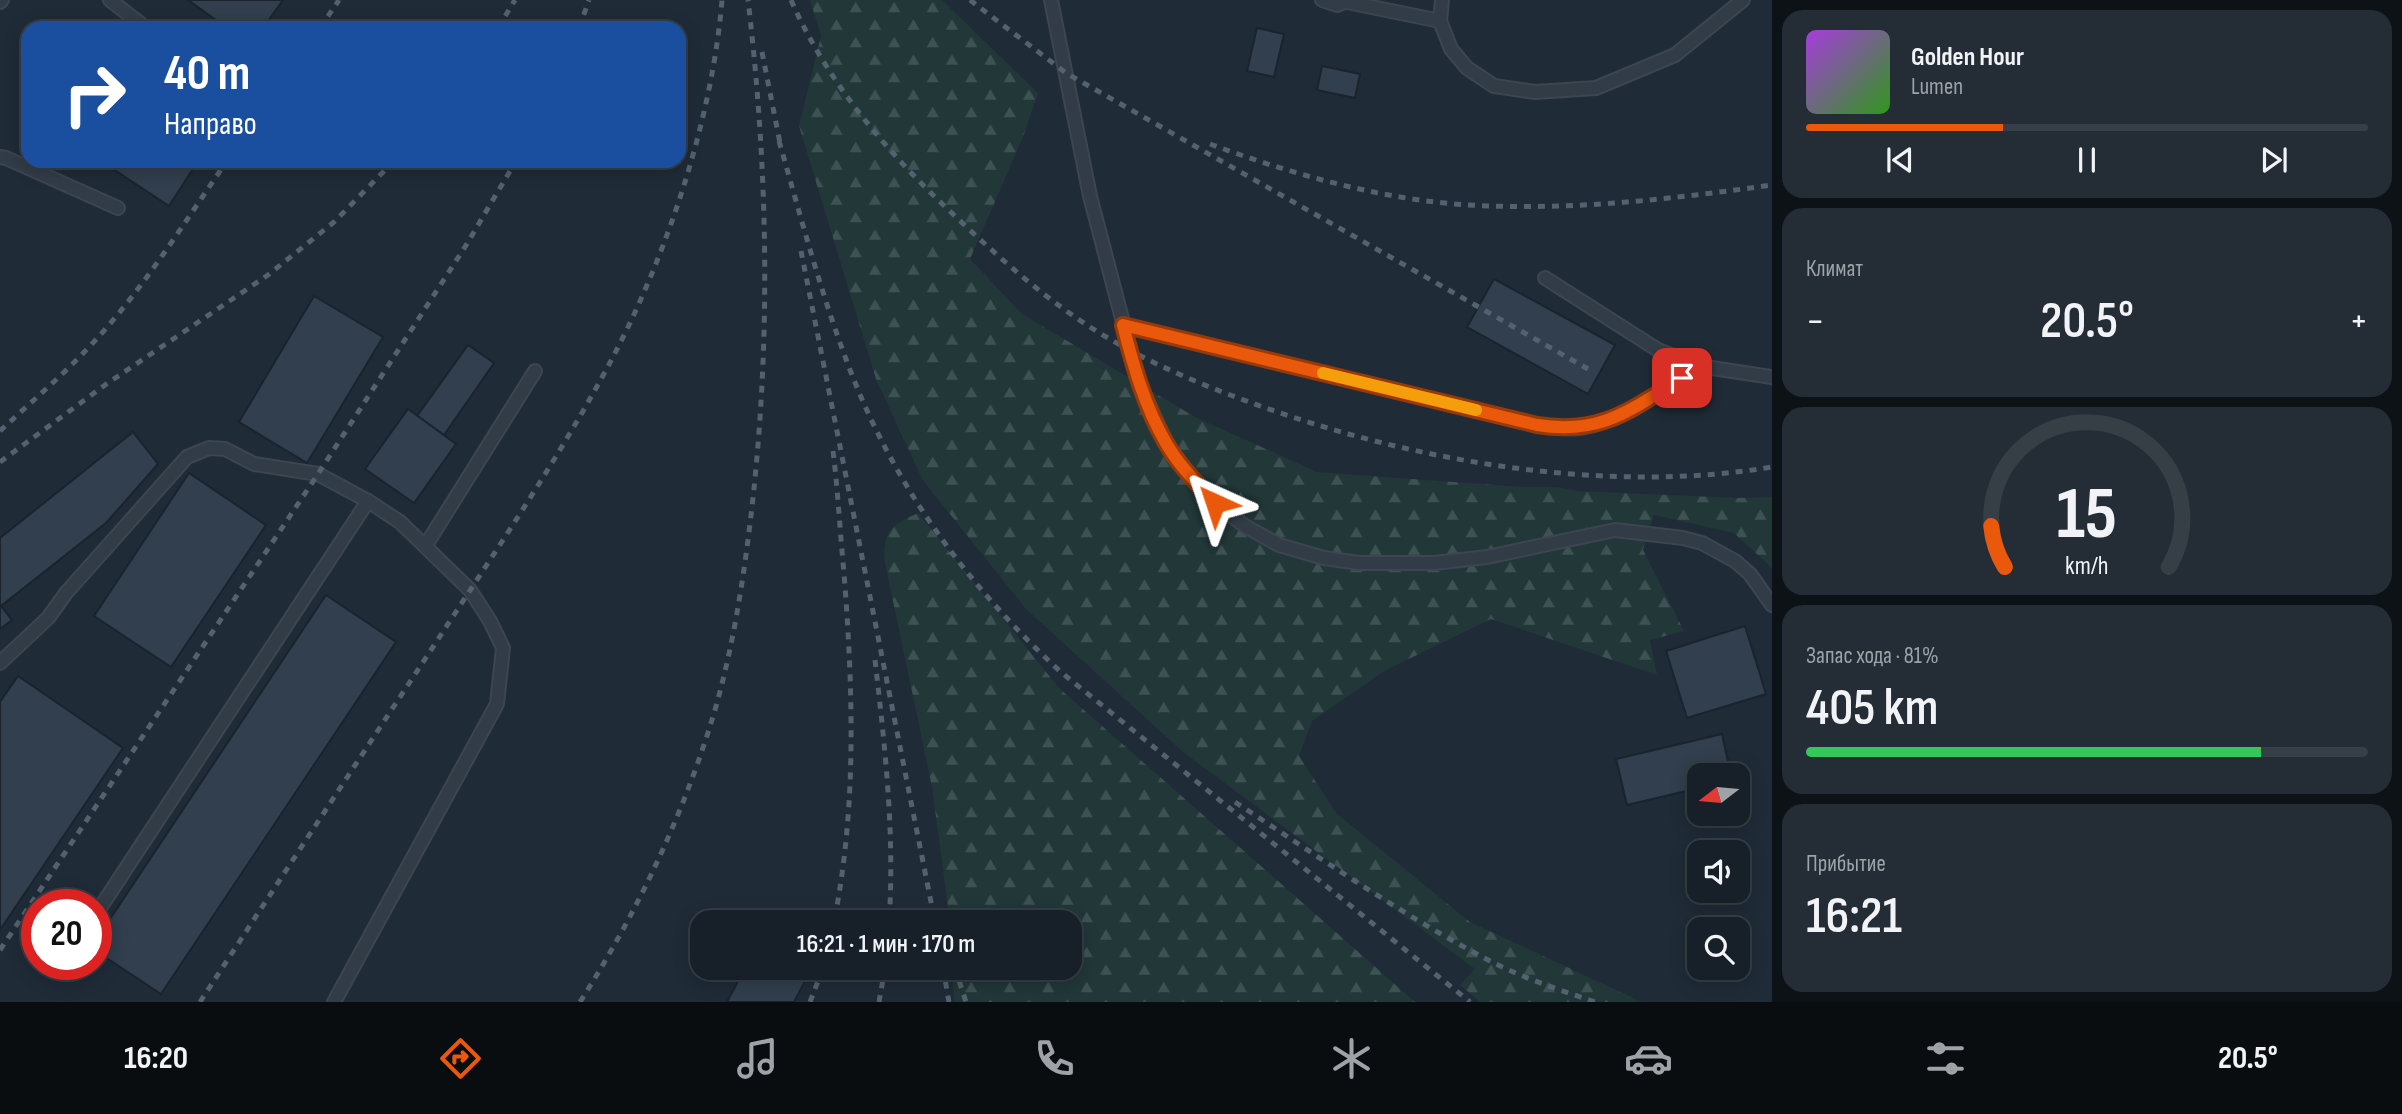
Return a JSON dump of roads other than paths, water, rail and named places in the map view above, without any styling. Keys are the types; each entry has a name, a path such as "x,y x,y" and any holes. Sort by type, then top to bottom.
{"lane":[{"path":"110,0 137,21"},
{"path":"1051,0 1090,196 1138,380 1167,444 1215,503 1245,526 1279,545 1324,558 1359,563 1398,565 1487,557 1615,530 1670,536 1702,542 1735,561 1750,574 1772,606"},
{"path":"1322,0 1336,5 1348,1 1440,21"},
{"path":"1442,0 1440,21 1451,49 1467,68 1494,86 1535,92 1596,88 1675,55 1743,0"},
{"path":"0,157 21,165"},
{"path":"28,168 118,208"},
{"path":"1545,278 1658,350 1699,366 1772,377"},
{"path":"1123,325 1558,428 1582,428 1628,412 1699,366"},
{"path":"426,545 535,371"},
{"path":"0,663 48,618 66,593 187,457 209,448 225,449 254,464 318,474 400,522 426,545 470,590 503,648 497,704 334,1002"},
{"path":"112,890 368,501"}],"railway":[{"path":"325,21 339,0"},
{"path":"502,21 515,0"},
{"path":"582,21 589,0"},
{"path":"200,1002 522,510 565,441 628,328 666,238 696,142 717,46 722,0"},
{"path":"580,1002 640,897 689,787 715,710 738,609 758,444 764,317 765,254 760,127 748,0"},
{"path":"791,0 819,54 853,105 892,152 934,196 1009,265 1069,313 1109,339 1169,370 1313,424 1442,456 1509,467 1643,477 1708,475 1772,467"},
{"path":"970,0 1066,73 1588,369"},
{"path":"762,52 781,148"},
{"path":"779,141 832,321 872,422 916,501 969,574 998,609 1062,673 1470,1002"},
{"path":"1210,144 1338,184 1404,198 1469,205 1583,205 1772,185"},
{"path":"0,431 68,368 109,325 162,256 222,168"},
{"path":"0,462 105,385 268,275 334,222 387,168"},
{"path":"0,950 318,474 465,247 512,168"},
{"path":"801,251 933,910"},
{"path":"833,451 847,617 851,704 847,835 836,910"},
{"path":"875,660 890,824 890,910"},
{"path":"1235,802 1361,885 1457,943 1515,973 1595,1002"},
{"path":"810,1002 818,980"},
{"path":"879,1002 883,980"},
{"path":"945,980 949,1002"},
{"path":"959,980 966,1002"}]}
